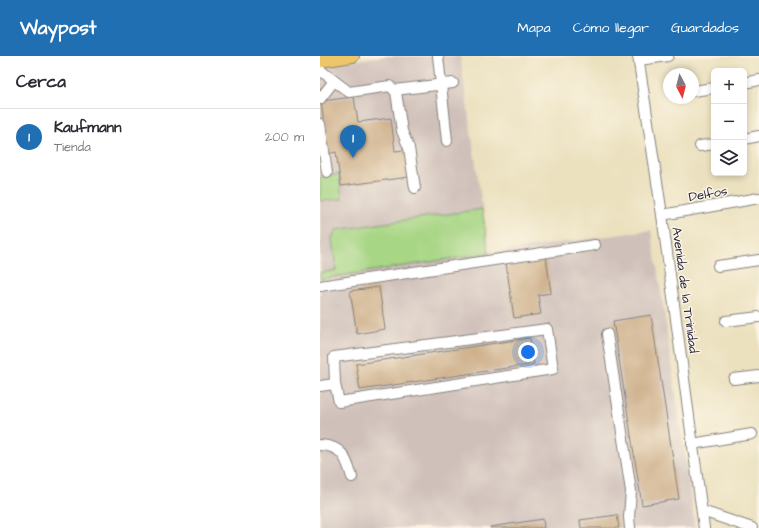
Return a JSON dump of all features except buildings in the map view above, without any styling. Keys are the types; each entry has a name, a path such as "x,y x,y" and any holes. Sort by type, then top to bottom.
{"main road":[{"path":"320,61 353,56"}],"street":[{"path":"438,56 447,141"},
{"path":"638,58 668,56"},
{"name":"Avenida de la Trinidad","path":"638,58 662,215 692,444 702,511 706,527"},
{"path":"320,70 349,92 390,86 395,90 402,131 409,148 415,188"},
{"path":"747,82 759,80"},
{"path":"320,99 334,81"},
{"path":"395,90 453,83"},
{"path":"699,90 711,88"},
{"path":"320,124 327,172"},
{"path":"747,138 759,136"},
{"path":"700,146 711,144"},
{"name":"Delfos","path":"662,215 759,198"},
{"path":"320,286 595,245"},
{"path":"718,266 759,260"},
{"path":"726,321 759,317"},
{"path":"547,329 553,369 338,402 335,384 334,357 547,329"},
{"path":"607,334 632,491 630,528"},
{"path":"734,380 759,376"},
{"path":"320,386 335,384"},
{"path":"692,444 752,434"},
{"path":"320,445 332,447 345,456 352,477"},
{"path":"702,511 752,528"}],"shaded area":[{"path":"388,56 460,56 489,253 651,230 695,528 320,528 320,72 329,64"}],"green space":[{"path":"339,174 342,199 320,201 320,177"},
{"path":"482,209 489,253 320,279 320,273 336,270 332,238 336,230"}],"place":[{"name":"Kaufmann","path":"353,158"}]}
